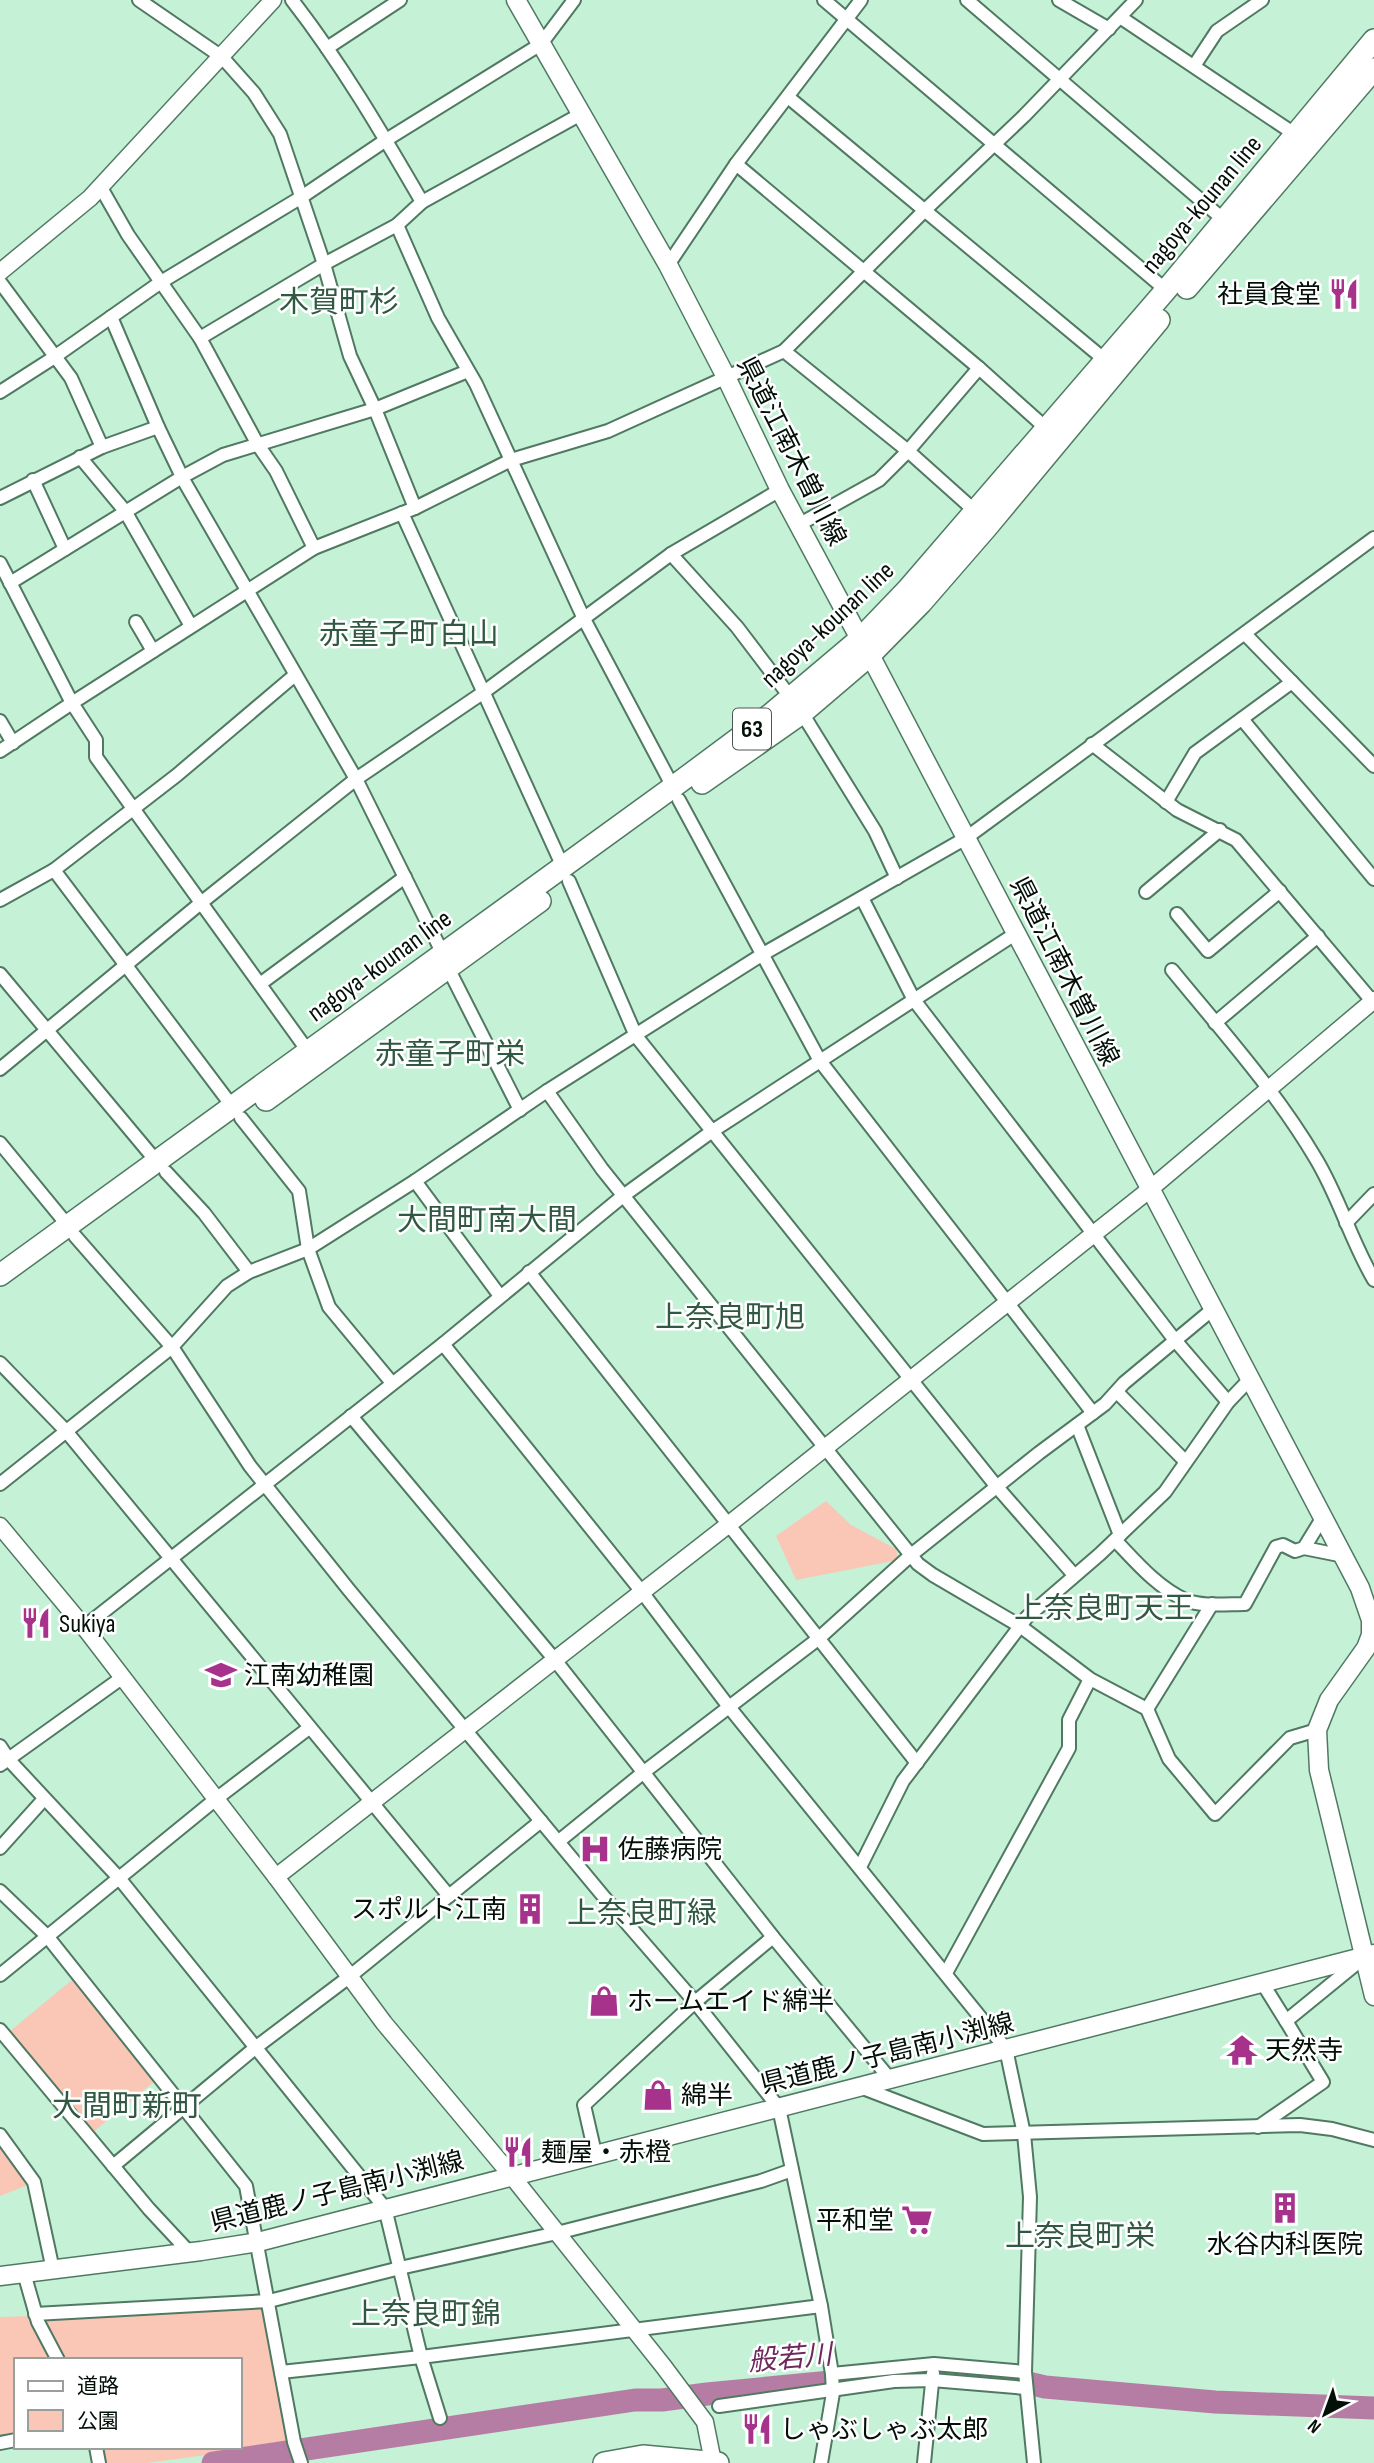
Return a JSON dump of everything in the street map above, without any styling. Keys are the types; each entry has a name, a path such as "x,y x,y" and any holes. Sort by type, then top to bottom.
{"main road":[{"name":"県道江南木曽川線","path":"516,0 668,265 780,490 966,838 1363,1595 1373,1631 1366,1648 1329,1700 1317,1730 1319,1770 1369,1955 1374,1996"},
{"name":"nagoya-kounan line","path":"865,647 907,590 1166,290 1374,40"},
{"name":"nagoya-kounan line","path":"0,1275 72,1231 162,1167 797,706 921,603 1374,69"},
{"name":"nagoya-kounan line","path":"0,1291 72,1231"},
{"name":"県道鹿ノ子島南小渕線","path":"0,2276 258,2242 1369,1955"},
{"path":"604,2463 643,2456 716,2462"}],"street":[{"path":"139,0 222,57 254,93 280,134 324,264 350,356 375,409 415,508"},
{"path":"0,272 90,198 273,0"},
{"path":"292,0 327,48 422,202"},
{"path":"327,48 400,0"},
{"path":"0,392 161,282 300,198 386,140 541,44 574,0"},
{"path":"824,0 1166,290"},
{"path":"668,265 736,164 860,0"},
{"path":"967,0 984,5 1059,80 1224,220"},
{"path":"1059,0 1109,29"},
{"path":"0,751 314,548 415,508 511,460 608,431 785,351 1059,80 1136,0"},
{"path":"1194,66 1217,32 1262,0"},
{"path":"1120,17 1296,135"},
{"path":"788,97 1105,360"},
{"path":"200,338 324,264 397,225 422,202 581,114"},
{"path":"736,164 979,368 1047,429"},
{"path":"100,186 128,235 200,338 258,445 276,471 314,548"},
{"path":"397,225 438,318 468,371 584,619 820,1061 1093,1413"},
{"path":"0,282 71,378 102,447"},
{"path":"111,317 182,477 356,779 520,1110"},
{"path":"785,351 908,451 975,511"},
{"path":"800,524 879,480 908,451 979,368"},
{"path":"10,583 125,511 223,455 375,409 468,371"},
{"path":"0,498 102,447 158,427"},
{"path":"80,457 125,511 191,626"},
{"path":"33,480 65,549"},
{"path":"0,1069 356,779 484,692 671,554 780,490"},
{"path":"402,513 566,874 636,1036 997,1487 1074,1575"},
{"path":"0,1485 172,1347 227,1286 249,1272 308,1249 415,1181 547,1091 763,954 966,838 1374,538"},
{"path":"671,554 737,627 797,706 875,831 897,878"},
{"path":"0,563 72,703 96,740 96,757 312,1057"},
{"path":"136,622 153,651"},
{"path":"1245,634 1374,766"},
{"path":"0,900 54,870 177,775 295,675"},
{"path":"1166,802 1195,753 1292,681"},
{"path":"1242,719 1374,879"},
{"path":"0,721 13,743"},
{"path":"276,1877 728,1525 1149,1190 1373,1001 1236,839 1177,810 1092,744"},
{"path":"1146,892 1220,830"},
{"path":"54,870 124,966 299,1191 308,1249 329,1307 392,1384"},
{"path":"260,984 405,877"},
{"path":"1177,914 1208,951 1280,891"},
{"path":"862,898 915,1000 1174,1339 1228,1402"},
{"path":"84,1627 443,1344 623,1196 711,1132 1015,934"},
{"path":"1215,1023 1318,936"},
{"path":"1172,970 1269,1089 1316,1159 1362,1260 1374,1280"},
{"path":"0,974 204,1213 249,1272"},
{"path":"547,1091 623,1196 911,1555 933,1575 1020,1626 1090,1679 1147,1709 1169,1759 1215,1814 1290,1738 1317,1730"},
{"path":"0,1143 172,1347 250,1466 349,1590 695,2002 779,2108 821,2306 832,2374 833,2389 821,2463"},
{"path":"415,1181 500,1296"},
{"path":"1346,1223 1374,1194"},
{"path":"529,1272 917,1763"},
{"path":"559,1841 644,1772 818,1639 911,1555 1093,1413 1174,1339 1213,1309"},
{"path":"443,1344 642,1592 729,1707 1006,2049 1024,2134 1030,2204 1025,2372 1034,2463"},
{"path":"0,1363 66,1431 449,1896"},
{"path":"860,1867 903,1782 1020,1626 1040,1604 1118,1537 1165,1492 1228,1402 1250,1379"},
{"path":"1116,1392 1185,1461"},
{"path":"351,1416 555,1660 773,1937 890,2079"},
{"path":"1077,1425 1118,1537 1148,1575 1187,1601 1245,1604 1276,1547 1283,1545 1294,1551 1304,1548 1343,1556"},
{"path":"1304,1548 1323,1517"},
{"path":"0,1526 123,1677 349,1977 634,2329 705,2422 716,2462"},
{"path":"1147,1709 1212,1604"},
{"path":"4,1763 123,1677"},
{"path":"946,1973 1069,1748 1069,1720 1090,1679"},
{"path":"0,1975 216,1799 309,1728"},
{"path":"0,1746 4,1763 44,1798 119,1878 385,2208 421,2357 440,2418"},
{"path":"0,1848 44,1798"},
{"path":"113,2166 256,2048 349,1977 541,1821"},
{"path":"0,1891 47,1936 246,2186 297,2453"},
{"path":"595,2153 584,2105 695,2002 773,1937"},
{"path":"1286,2021 1369,1955"},
{"path":"1256,2128 1323,2082 1263,1984"},
{"path":"0,2030 113,2166 190,2253"},
{"path":"859,2087 983,2134 1300,2125 1332,2129 1374,2140"},
{"path":"0,2135 34,2182 53,2270"},
{"path":"35,2314 269,2301 557,2233 761,2181 792,2170"},
{"path":"24,2273 35,2314 57,2358"},
{"path":"281,2372 821,2306"},
{"path":"832,2374 934,2364 1025,2372"},
{"path":"924,2463 934,2364"},
{"path":"719,2406 894,2381 932,2380 1026,2388"}],"green space":[{"path":"826,1501 851,1525 896,1549 898,1560 796,1580 776,1536"},
{"path":"72,1980 155,2081 92,2133 9,2032"},
{"path":"0,2145 28,2185 0,2196"},
{"path":"263,2308 287,2444 147,2463 106,2463 104,2449 242,2449 242,2358 64,2358 43,2320"},
{"path":"30,2316 51,2358 14,2358 14,2435 0,2437 0,2317"}],"waterway":[{"name":"般若川","path":"213,2463 635,2400 662,2400 882,2377 947,2374 1012,2379 1045,2387 1215,2402 1374,2408"}],"place":[{"name":"社員食堂","path":"1344,294"},
{"name":"Sukiya","path":"36,1623"},
{"name":"江南幼稚園","path":"221,1675"},
{"name":"佐藤病院","path":"595,1849"},
{"name":"スポルト江南","path":"530,1909"},
{"name":"ホームエイド綿半","path":"604,2001"},
{"name":"天然寺","path":"1242,2050"},
{"name":"綿半","path":"658,2095"},
{"name":"麺屋・赤橙","path":"518,2152"},
{"name":"水谷内科医院","path":"1285,2208"},
{"name":"平和堂","path":"917,2220"},
{"name":"しゃぶしゃぶ太郎","path":"757,2429"}],"district":[{"name":"木賀町杉","path":"339,302"},
{"name":"赤童子町白山","path":"409,634"},
{"name":"赤童子町栄","path":"450,1054"},
{"name":"大間町南大間","path":"487,1220"},
{"name":"上奈良町旭","path":"730,1317"},
{"name":"上奈良町天王","path":"1104,1608"},
{"name":"上奈良町緑","path":"642,1913"},
{"name":"大間町新町","path":"127,2106"},
{"name":"上奈良町栄","path":"1080,2236"},
{"name":"上奈良町錦","path":"426,2314"}]}
